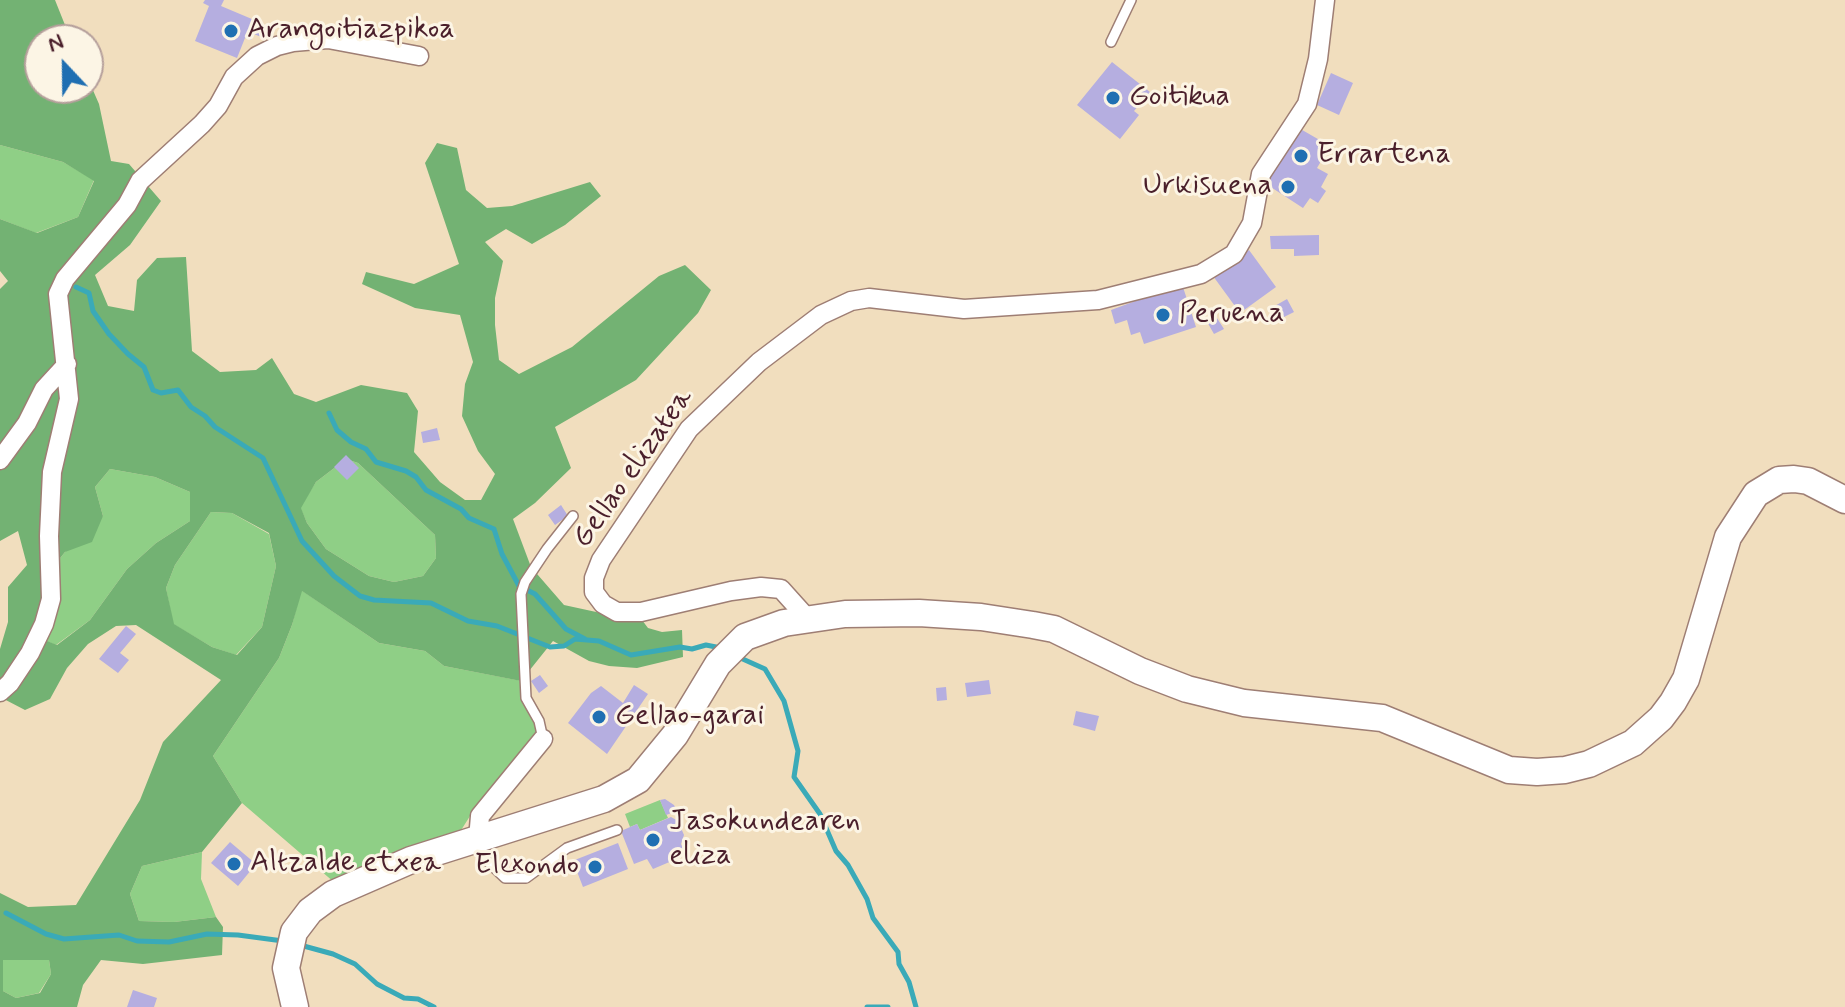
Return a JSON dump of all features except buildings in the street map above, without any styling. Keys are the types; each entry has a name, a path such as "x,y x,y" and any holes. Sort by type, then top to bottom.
{"street":[{"name":"Gellao elizatea","path":"808,619 781,589 761,587 641,612 617,612 603,604 594,592 594,578 601,560 689,429 759,362 821,315 851,301 869,298 890,298 964,309 1086,301 1201,274 1234,254 1252,223 1261,174 1307,104 1318,59 1325,0"},
{"path":"0,692 10,683 30,653 44,624 51,599 49,536 52,472 69,399 58,294 65,279 127,205 140,181 218,106 243,67 277,46 328,39 419,56"},
{"path":"0,460 27,423 44,389 67,364"},
{"path":"295,1007 286,968 294,932 310,911 333,894 411,860 604,799 638,780 675,735 718,664 745,637 784,623 845,614 919,613 981,617 1033,625 1054,629 1140,671 1187,689 1244,703 1382,718 1509,770 1565,770 1589,764 1633,743 1661,718 1686,679 1728,537 1756,494 1779,480 1794,479 1808,481 1845,500"},
{"path":"478,839 480,816 543,739"}],"lane":[{"path":"1111,42 1131,0"},
{"path":"543,739 539,721 526,698 521,594 525,582 573,516"},
{"path":"478,839 484,858 505,878 526,878 567,848 617,830"}],"green space":[{"path":"0,0 55,0 65,24 24,24 24,104 99,104 111,161 129,164 161,201 130,245 95,275 108,306 134,311 137,280 157,258 186,257 192,351 220,372 256,370 272,358 294,394 316,402 361,385 407,393 418,411 414,452 440,482 465,500 481,500 495,474 478,451 462,416 465,384 473,362 460,315 415,308 362,284 366,272 414,284 459,264 425,163 437,143 457,148 466,190 487,208 512,206 590,182 601,196 565,225 532,244 506,229 485,242 503,261 495,298 499,360 519,374 572,347 659,276 685,265 711,290 698,313 636,380 555,427 571,468 535,503 513,519 531,567 564,605 610,615 639,616 648,628 662,632 682,630 683,657 637,668 609,666 589,661 553,641 521,681 444,666 425,651 379,643 302,591 279,658 213,756 242,803 202,852 142,866 130,894 139,921 174,922 216,917 223,927 222,955 143,964 101,960 83,985 77,1007 0,1007 0,893 28,907 76,905 140,800 163,742 221,680 136,625 116,626 88,644 67,668 50,699 25,710 0,697 0,649 8,622 8,587 27,565 18,531 0,541 0,289 8,281 0,271 0,219 37,233 78,217 94,181 63,162 0,145","holes":["346,459 358,463 435,535 436,558 423,576 394,582 369,576 326,549 307,523 301,508 316,482","110,469 155,477 190,492 190,521 156,543 127,569 90,620 57,645 42,639 53,567 65,552 92,542 103,516 95,487","211,512 232,513 269,533 276,566 262,627 237,655 212,647 174,624 166,588 175,565","3,960 49,960 51,974 40,993 16,998 3,991"]},
{"path":"0,145 63,162 94,180 78,217 36,233 0,219"},
{"path":"346,459 358,463 435,535 436,558 423,576 394,582 369,576 326,549 307,523 300,507 316,482"},
{"path":"110,469 155,477 190,492 190,521 156,543 127,569 90,620 56,645 41,639 53,567 103,516 95,487"},
{"path":"211,512 232,513 269,534 276,566 262,627 236,655 212,647 173,624 166,588 175,565"},
{"path":"301,590 379,643 425,651 444,666 522,681 543,728 477,805 458,835 335,883 242,803 213,756 279,658"},
{"path":"660,800 668,818 640,830 637,824 630,827 625,814"},
{"path":"202,852 201,879 216,917 174,922 139,921 130,894 142,866"},
{"path":"3,960 49,960 51,974 39,993 16,998 3,991"}],"waterway":[{"path":"76,287 89,293 93,311 109,334 144,367 153,390 161,393 178,390 191,407 215,427 263,458 302,541 334,576 360,596 374,600 431,603 468,621 497,626 550,647 564,646 575,639 599,641 631,655 680,647 692,649 706,645 721,648"},
{"path":"329,413 337,430 366,449 376,462 406,471 416,477 426,490 461,509 469,518 494,529 502,554 519,586 535,594 566,629 585,639"},
{"path":"736,656 765,669 784,701 798,751 794,777 820,814 836,851 848,865 867,899 873,918 898,952 899,964 909,982 916,1007"},
{"path":"6,913 46,934 64,939 119,935 137,941 169,942 207,934 283,941"},
{"path":"300,945 355,964 377,984 404,998 418,999 434,1007"},
{"path":"867,1007 888,1007"}],"place":[{"name":"Arangoitiazpikoa","path":"231,31"},
{"name":"Goitikua","path":"1113,98"},
{"name":"Errartena","path":"1301,156"},
{"name":"Urkisuena","path":"1288,187"},
{"name":"Peruena","path":"1163,315"},
{"name":"Gellao-garai","path":"599,717"},
{"name":"Jasokundearen eliza","path":"653,840"},
{"name":"Altzalde etxea","path":"234,864"},
{"name":"Elexondo","path":"595,867"}]}
